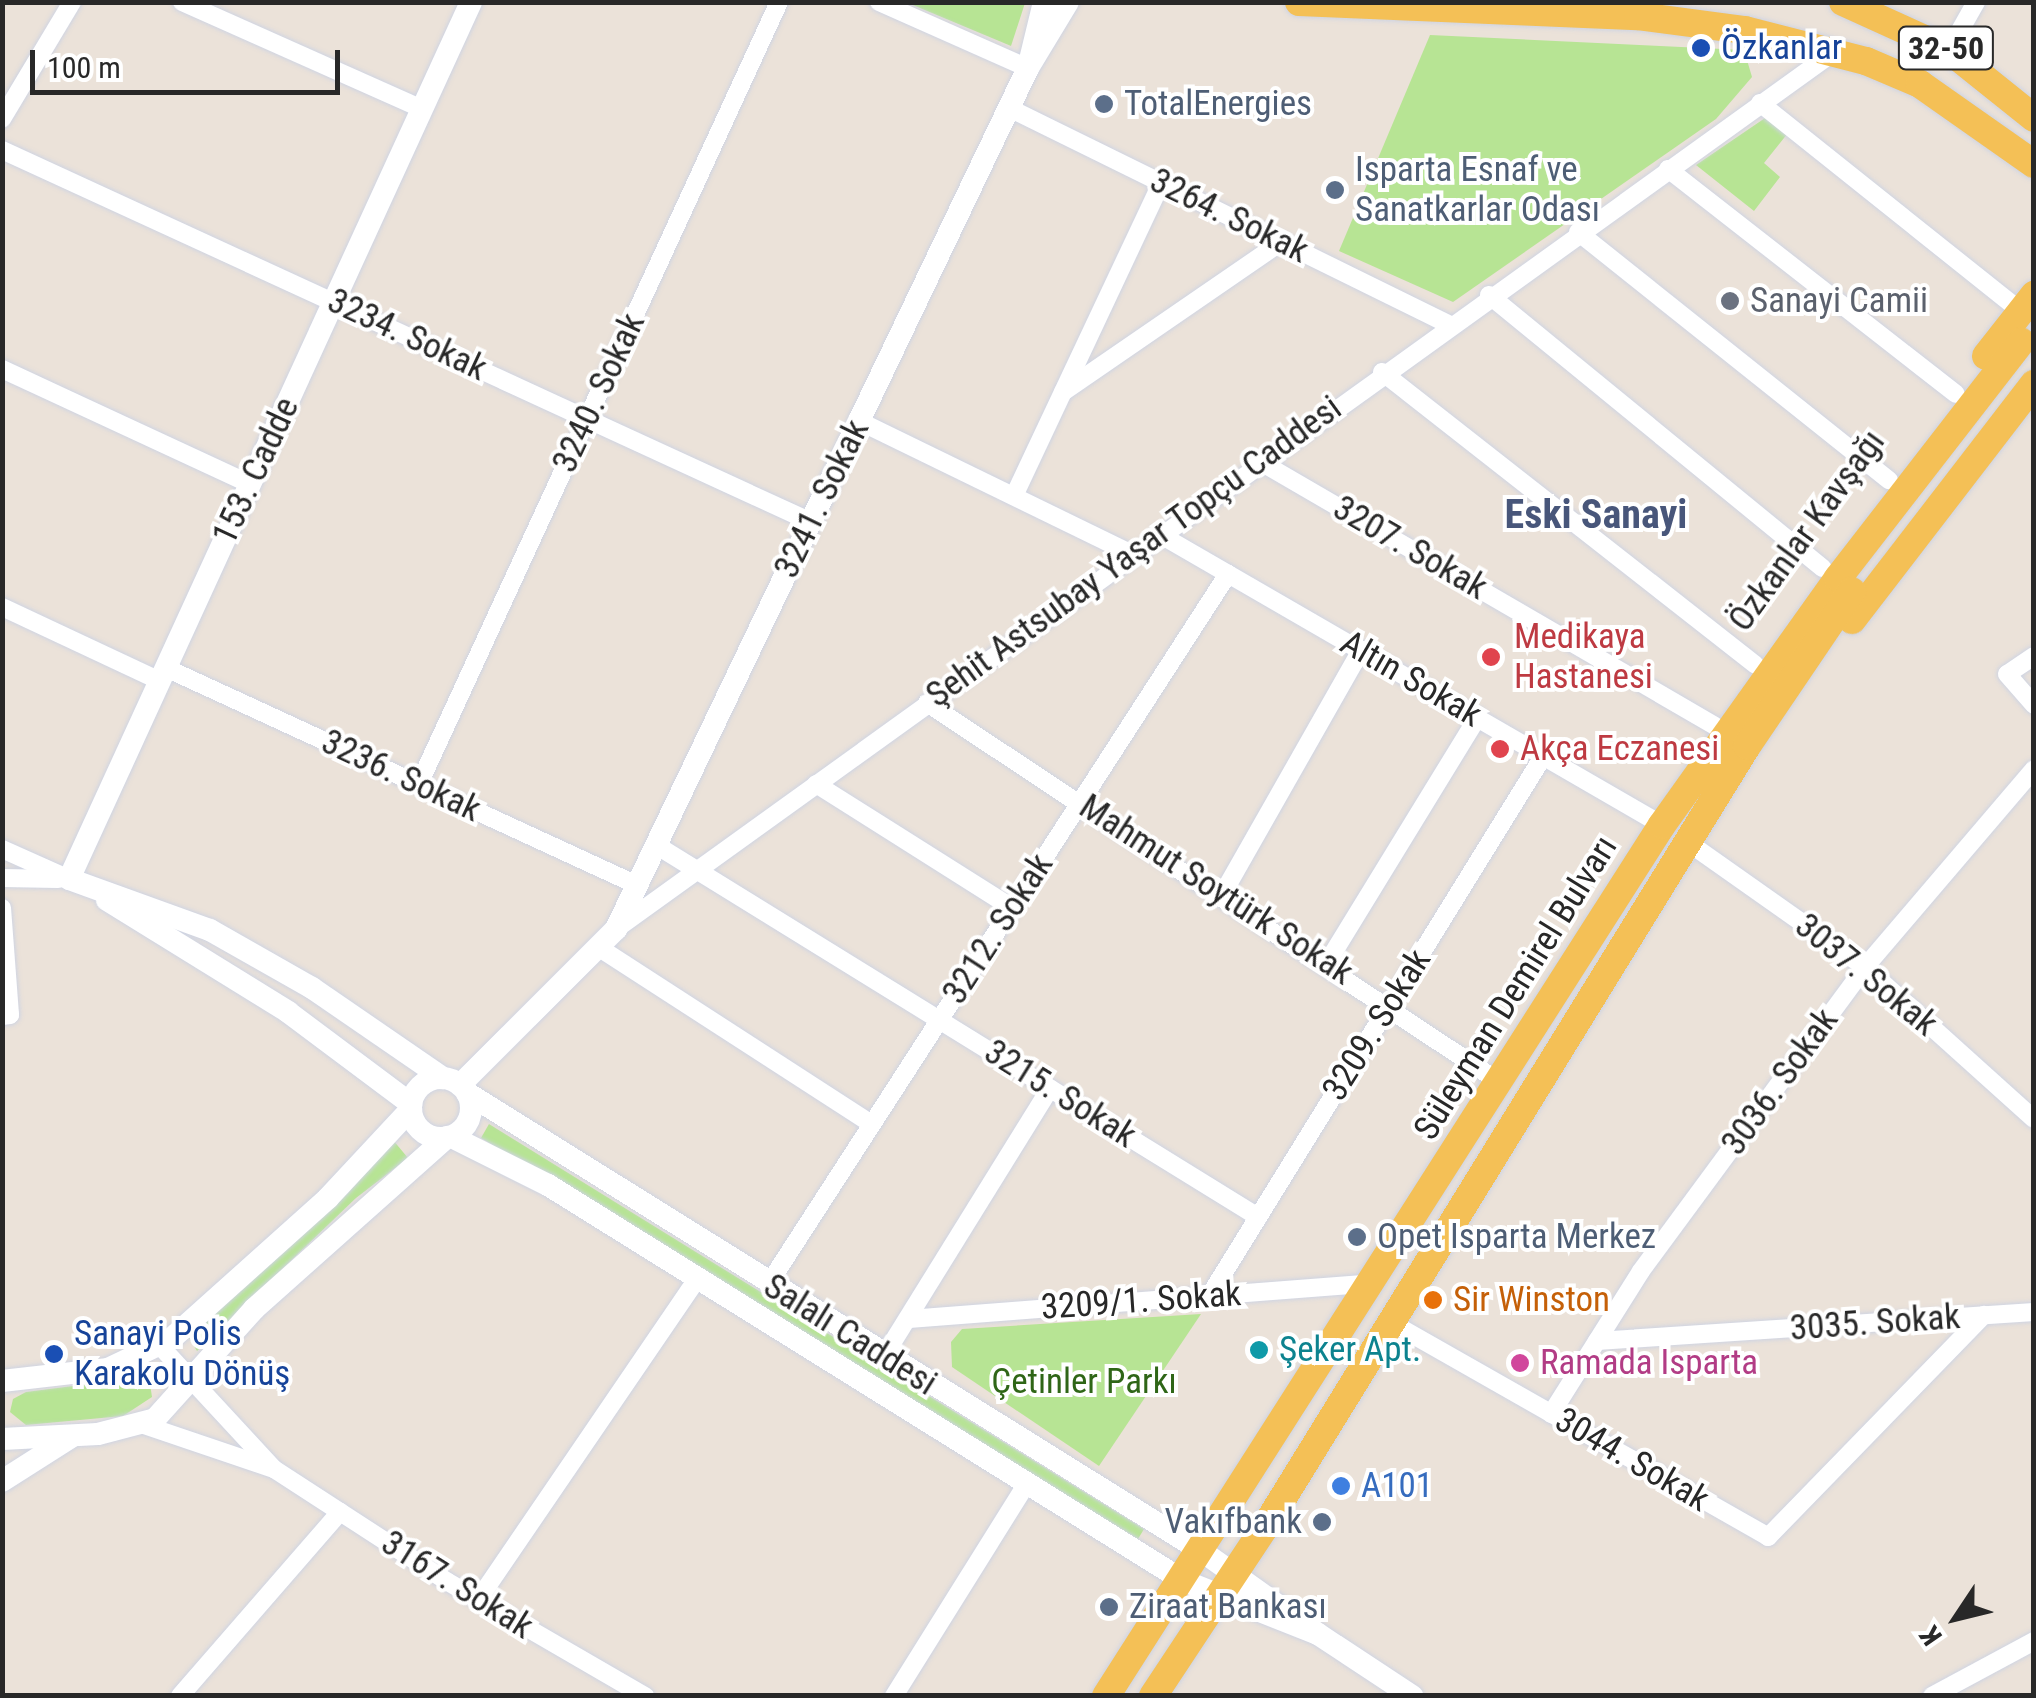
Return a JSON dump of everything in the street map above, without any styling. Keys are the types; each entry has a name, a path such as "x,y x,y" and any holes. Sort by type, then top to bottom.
{"main road":[{"name":"32-50","path":"1299,2 1654,17 1834,52 1949,100 2034,164"},
{"name":"32-50","path":"1843,2 1950,50 2034,118"},
{"path":"1950,50 2034,90"},
{"name":"Özkanlar Kavşağı","path":"1662,825 1714,726 1755,664 1888,480 2028,303"},
{"name":"Süleyman Demirel Bulvarı","path":"1106,1696 1184,1581 1662,825 1838,578 2027,349"},
{"name":"Süleyman Demirel Bulvarı","path":"1689,843 1854,588 2027,349"},
{"path":"1153,1696 1235,1574 1689,843 1902,551 2034,384"}],"street":[{"path":"2,119 72,2"},
{"path":"182,2 422,110"},
{"name":"153. Cadde","path":"69,879 471,2"},
{"name":"3240. Sokak","path":"419,784 779,2"},
{"path":"879,2 1028,68"},
{"name":"3241. Sokak","path":"1028,68 1044,2"},
{"name":"3241. Sokak","path":"616,930 1028,68 1068,2"},
{"path":"1950,50 1976,2"},
{"name":"Şehit Astsubay Yaşar Topçu Caddesi","path":"457,1085 616,930 1448,324 1834,52"},
{"path":"1760,104 2028,303"},
{"name":"3264. Sokak","path":"1009,108 1448,324"},
{"name":"3234. Sokak","path":"2,150 811,522"},
{"path":"1668,169 1956,394"},
{"path":"1014,496 1161,183"},
{"path":"1578,232 1888,480"},
{"path":"1062,392 1281,242"},
{"path":"1489,295 1823,568"},
{"path":"2,370 250,484"},
{"path":"1382,372 1755,664"},
{"path":"859,421 1132,554"},
{"name":"3207. Sokak","path":"1260,461 1714,726"},
{"name":"Altın Sokak","path":"1159,534 1662,825"},
{"name":"3212. Sokak","path":"768,1285 1228,574"},
{"name":"3236. Sokak","path":"2,607 419,784 637,885"},
{"path":"1222,895 1361,650"},
{"path":"2034,656 2007,674 2034,706"},
{"name":"Mahmut Soytürk Sokak","path":"928,703 1390,1004 1501,1083"},
{"path":"1327,963 1478,717"},
{"name":"3209. Sokak","path":"1210,1295 1544,756"},
{"name":"3036. Sokak","path":"1551,1414 1641,1271 1866,966 2034,769"},
{"path":"816,784 1012,908"},
{"name":"3037. Sokak","path":"1689,843 1866,966 2034,1119"},
{"name":"3215. Sokak","path":"656,845 1258,1217"},
{"path":"2,849 69,879 288,1012 411,1106 422,1132 449,1137"},
{"path":"2,878 69,879"},
{"name":"Salalı Caddesi","path":"69,879 210,930 312,988 768,1285 1202,1552 1318,1634"},
{"path":"2,908 6,1015"},
{"path":"598,947 872,1124"},
{"path":"2,1381 108,1369 160,1346 223,1299 411,1106 424,1083 457,1085 471,1113 449,1137 282,1281 188,1384 144,1425 71,1436 2,1439"},
{"path":"884,1356 1050,1088"},
{"name":"Salalı Caddesi","path":"449,1137 533,1176 1184,1581 1318,1634"},
{"path":"478,1600 698,1278"},
{"name":"3209/1. Sokak","path":"908,1319 1374,1283"},
{"name":"3035. Sokak","path":"1597,1341 2034,1312"},
{"name":"3044. Sokak","path":"1392,1322 1768,1537 1984,1315"},
{"name":"3167. Sokak","path":"160,1346 188,1384 274,1469 478,1600 637,1694"},
{"name":"3167. Sokak","path":"144,1425 274,1469"},
{"path":"2,1481 71,1436"},
{"path":"894,1696 1028,1483"},
{"path":"180,1696 340,1512"},
{"path":"1318,1634 1412,1696"},
{"path":"1932,1696 2034,1641"}],"green space":[{"path":"908,3 1025,3 1011,46"},
{"path":"1430,35 1744,50 1752,77 1716,119 1453,302 1339,251"},
{"path":"1768,116 1788,133 1764,163 1780,177 1754,211 1696,165"},
{"path":"489,1124 1144,1529 1138,1539 481,1138"},
{"path":"393,1140 408,1158 356,1198 197,1351 189,1338 348,1193"},
{"name":"Çetinler Parkı","path":"1201,1314 1099,1466 952,1367 951,1342 962,1329"},
{"path":"135,1378 150,1384 152,1397 123,1416 26,1425 10,1412 13,1399 26,1392"}],"place":[{"name":"Özkanlar","path":"1701,48"},
{"name":"TotalEnergies","path":"1104,104"},
{"name":"Isparta Esnaf ve Sanatkarlar Odası","path":"1335,190"},
{"name":"Sanayi Camii","path":"1730,301"},
{"name":"Medikaya Hastanesi","path":"1491,657"},
{"name":"Akça Eczanesi","path":"1500,749"},
{"name":"Opet Isparta Merkez","path":"1357,1237"},
{"name":"Sir Winston","path":"1433,1300"},
{"name":"Şeker Apt.","path":"1259,1350"},
{"name":"Sanayi Polis Karakolu Dönüş","path":"54,1354"},
{"name":"Ramada Isparta","path":"1520,1363"},
{"name":"A101","path":"1341,1486"},
{"name":"Vakıfbank","path":"1322,1522"},
{"name":"Ziraat Bankası","path":"1109,1607"}],"district":[{"name":"Eski Sanayi","path":"1596,515"}]}
